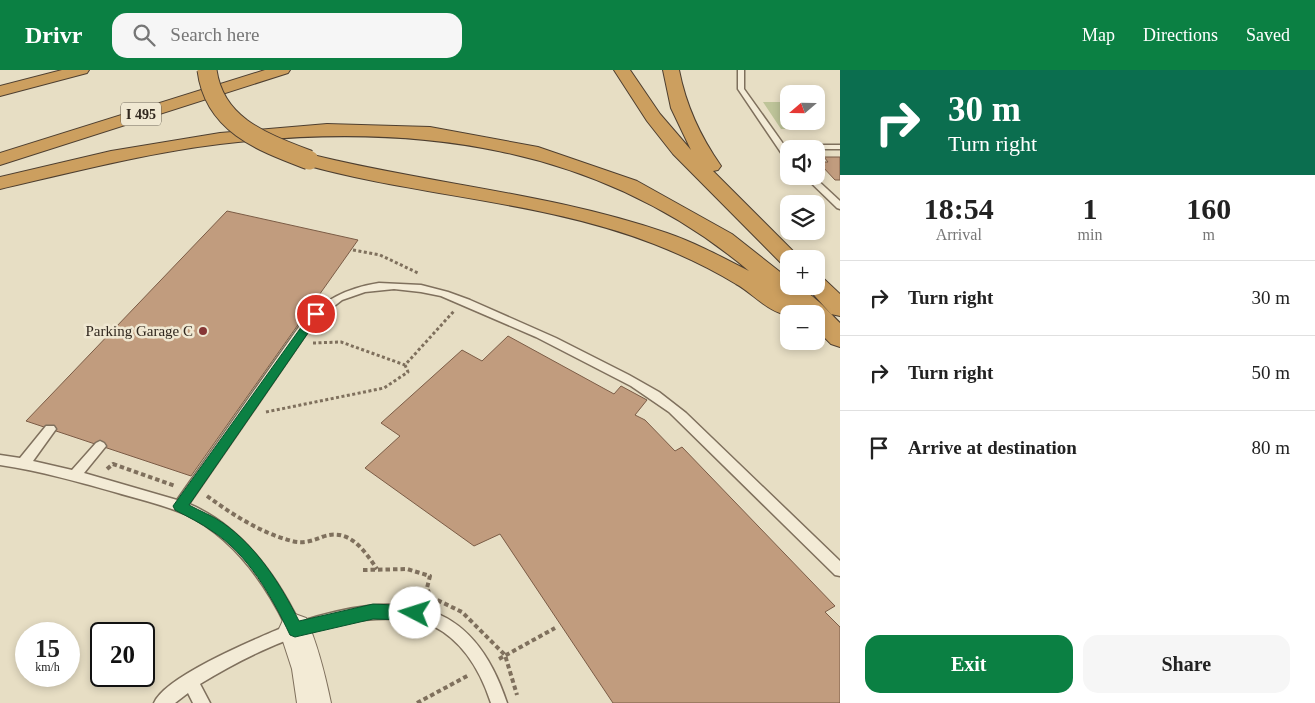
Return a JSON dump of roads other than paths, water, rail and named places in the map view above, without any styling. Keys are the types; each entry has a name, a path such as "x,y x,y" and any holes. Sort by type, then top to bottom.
{"highway":[{"path":"0,91 81,70"},
{"path":"207,70 212,94 235,122 263,140 309,160 368,174 566,210 631,227 683,247 722,265 783,305"},
{"name":"I 495","path":"0,159 282,70"},
{"path":"622,70 649,112 680,150 782,250"},
{"path":"671,70 679,103 702,152 733,193 783,250"},
{"path":"0,183 150,149 275,132 371,129 466,137 508,145 566,160 619,180 660,199 706,225 737,246 806,305"},
{"path":"825,293 840,308"},
{"path":"825,323 840,338"},
{"path":"825,338 840,351"}],"street":[{"path":"295,629 308,669 314,703"}],"lane":[{"path":"741,70 741,89 780,144"},
{"path":"825,147 840,147"},
{"path":"818,185 840,206"},
{"path":"180,506 291,346 320,309 338,297 357,290 378,286 411,287 463,301 578,353 637,384 669,405 840,570"},
{"path":"24,464 50,429"},
{"path":"75,474 100,446"},
{"path":"0,460 75,474 180,506 218,527 246,553 278,594 295,629"},
{"path":"162,703 190,680 237,653 295,629 373,612 394,610 425,615 452,630 469,646 491,679 499,703"},
{"path":"190,680 202,703"}],"place":[{"name":"Parking Garage C","path":"203,331"}]}
